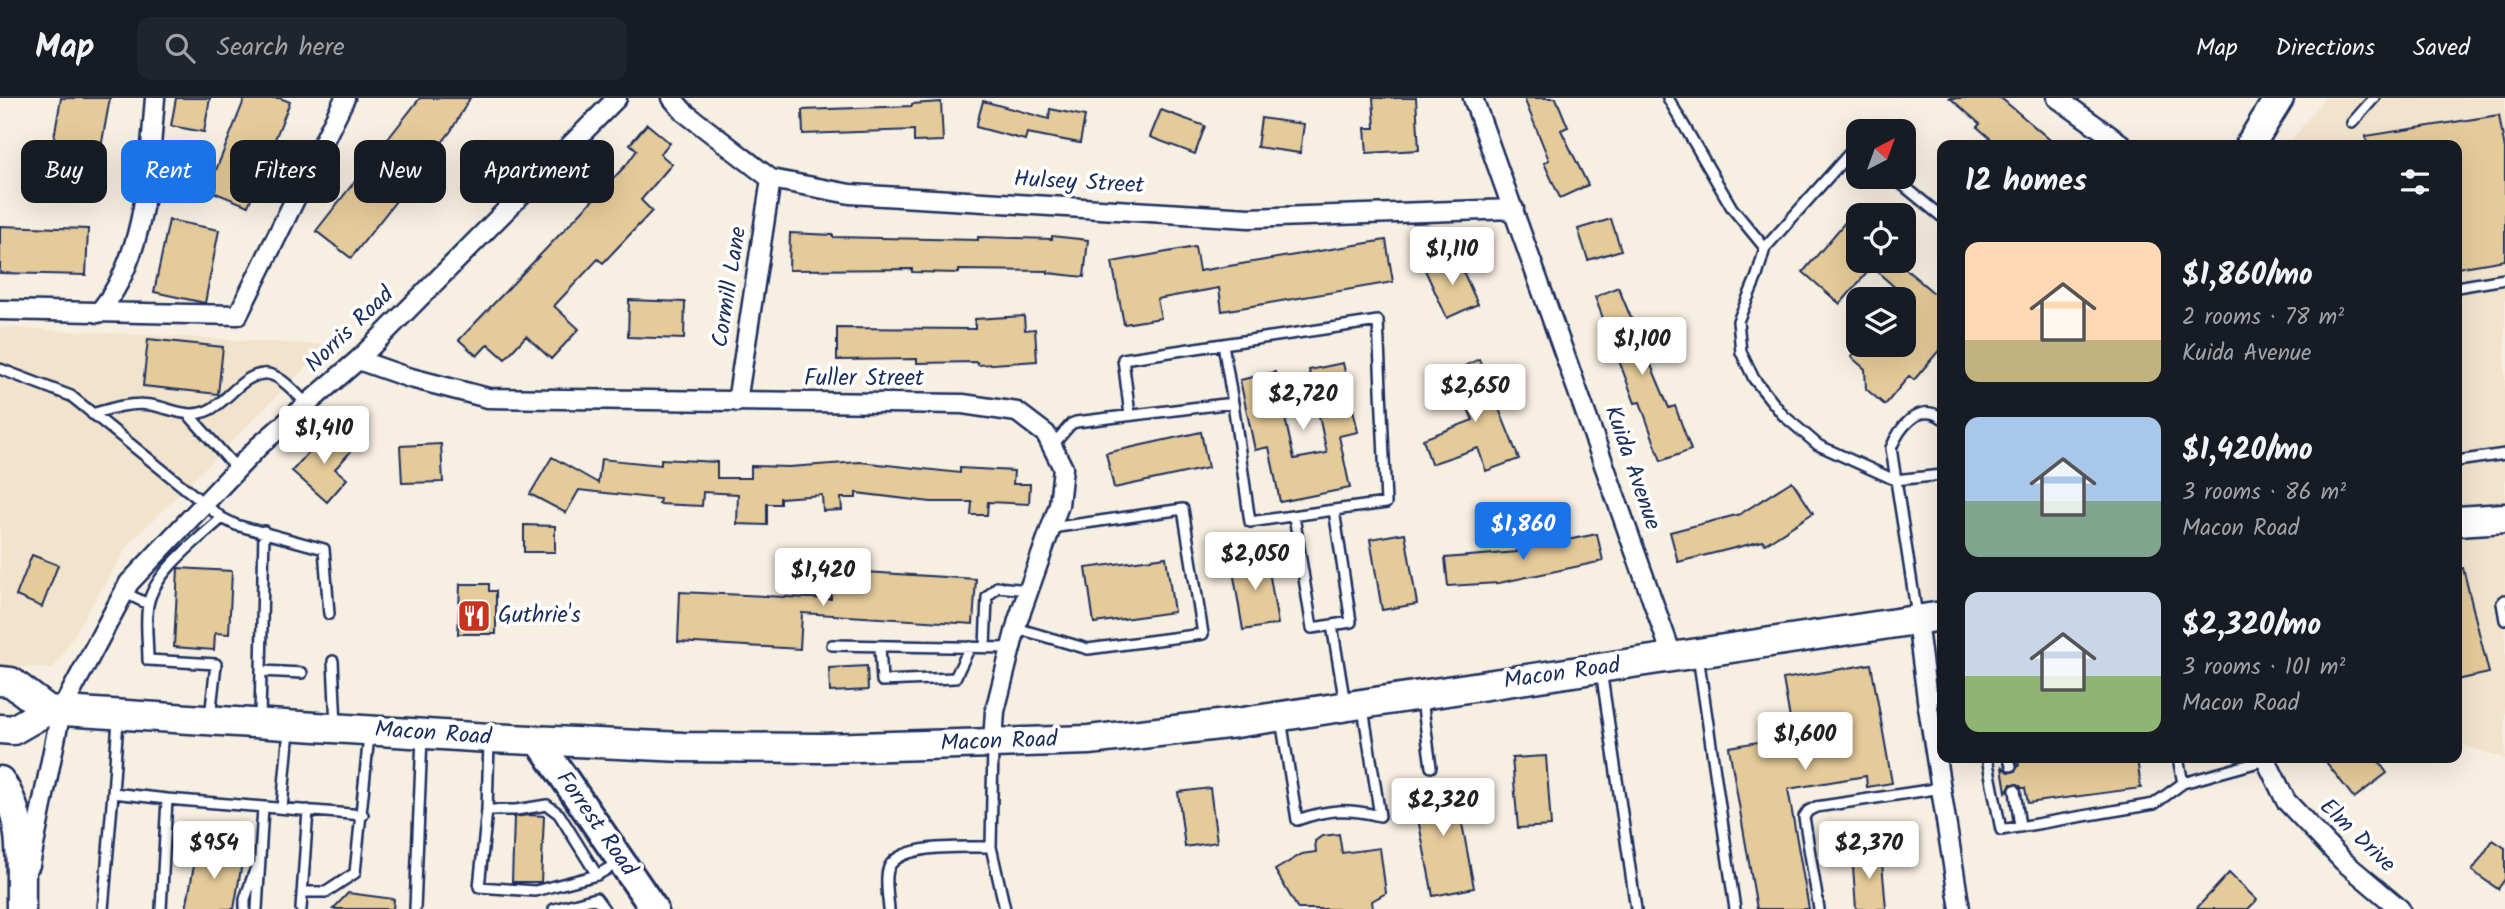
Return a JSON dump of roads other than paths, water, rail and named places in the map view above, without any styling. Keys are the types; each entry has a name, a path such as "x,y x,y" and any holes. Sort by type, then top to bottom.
{"main road":[{"path":"2259,123 2279,98"},
{"path":"2462,521 2505,518"},
{"name":"Macon Road","path":"54,710 489,738 682,747 822,748 1089,740 1280,716 1930,618"},
{"path":"0,681 10,682 54,710"},
{"path":"0,729 13,730 54,710"},
{"name":"Forrest Road","path":"538,740 654,909"},
{"path":"0,781 11,797 18,819 22,909"}],"street":[{"path":"98,313 114,294 128,266 148,175 155,98"},
{"path":"0,310 238,315 345,98"},
{"name":"Norris Road","path":"22,909 54,710 128,583 237,469 358,360 617,98"},
{"name":"Hulsey Street","path":"671,98 684,112 771,179 850,194 1249,218 1514,209"},
{"name":"Kuida Avenue","path":"1473,98 1686,656"},
{"path":"2056,98 2116,140"},
{"name":"Cormill Lane","path":"737,402 771,179"},
{"name":"Fuller Street","path":"358,360 407,377 488,398 962,404 1017,412 1046,434 1063,468 1059,505 1016,628 995,710 993,742"},
{"path":"1930,618 1926,687 1937,736"},
{"path":"1940,763 1960,909"},
{"name":"Elm Drive","path":"2267,763 2286,801 2343,861 2400,909"}],"lane":[{"path":"1668,98 1732,208 1765,248"},
{"path":"2352,123 2374,98"},
{"path":"1846,157 1765,248 1758,276 1738,321 1741,352 1754,379 1783,415 1818,445 1895,480 1937,476"},
{"path":"1907,189 1937,214"},
{"path":"2462,286 2505,279"},
{"path":"1130,415 1123,359 1223,344 1378,321 1386,503 1250,522 1223,344"},
{"path":"0,369 71,396 222,518 236,525 324,550 329,614"},
{"path":"92,414 125,404 151,405 188,415 209,410 248,380 262,374 273,375 307,404"},
{"path":"1052,446 1070,424 1076,422 1233,403"},
{"path":"1930,618 1895,480 1891,448 1899,430 1915,415 1937,414"},
{"path":"188,415 237,469"},
{"path":"2462,460 2505,454"},
{"path":"1016,628 1088,649 1203,634 1183,509 1051,528"},
{"path":"1294,516 1312,628 1351,622 1334,510"},
{"path":"210,720 216,664 148,660 148,604 159,580 184,552 222,518"},
{"path":"260,723 264,531"},
{"path":"985,648 987,597 997,587 1029,590"},
{"path":"123,592 148,604"},
{"path":"2505,600 2502,603 2505,620"},
{"path":"1280,716 1297,820 1326,810 1352,810 1380,816 1332,625"},
{"path":"832,645 1011,648"},
{"path":"880,646 882,681 955,678 970,648"},
{"path":"1686,656 1735,909"},
{"path":"333,661 336,728"},
{"path":"1600,668 1636,909"},
{"path":"261,671 302,673"},
{"path":"1926,687 1937,697"},
{"path":"1421,695 1431,767"},
{"path":"103,909 119,714"},
{"path":"282,808 289,725"},
{"path":"302,892 326,892 355,873 363,815 369,730"},
{"path":"415,909 422,733"},
{"path":"489,738 487,810 479,887 535,891 597,875 622,861"},
{"path":"993,742 991,847 1005,909"},
{"path":"1988,763 2001,830 2154,804 2183,783 2251,763"},
{"path":"2179,763 2183,783"},
{"path":"1819,909 1804,817 1808,811 1816,807 1942,788"},
{"path":"2015,790 2020,827"},
{"path":"113,793 363,815"},
{"path":"161,909 167,799"},
{"path":"487,810 516,810 547,805 559,814 597,875"},
{"path":"257,909 262,807"},
{"path":"301,909 307,810"},
{"path":"889,909 887,872 893,859 908,851 991,847"},
{"path":"245,909 245,899 260,856"},
{"path":"554,909 596,898 604,909"}],"place":[{"name":"Guthrie's","path":"474,616"}]}
